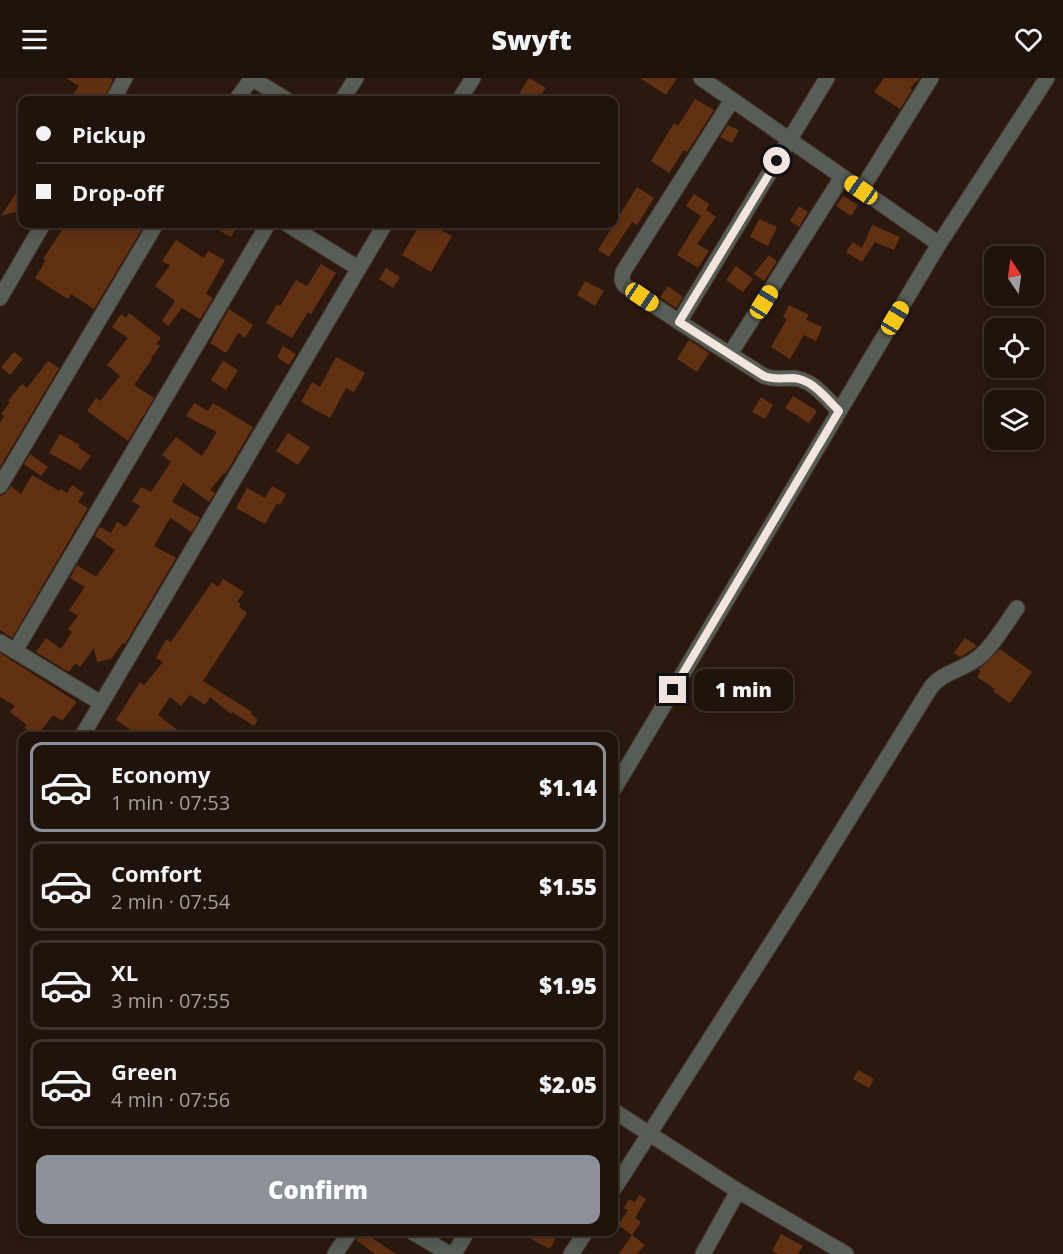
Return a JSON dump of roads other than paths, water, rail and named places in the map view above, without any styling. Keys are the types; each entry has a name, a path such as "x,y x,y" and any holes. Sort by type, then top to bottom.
{"street":[{"path":"115,96 125,78"},
{"path":"239,96 251,78 280,96"},
{"path":"345,96 356,78"},
{"path":"462,96 473,78"},
{"path":"701,78 939,244"},
{"path":"679,322 827,78"},
{"path":"861,190 931,78"},
{"path":"618,782 939,244 1047,78"},
{"path":"732,100 623,272 624,285 764,376 771,379 792,378 808,382 839,411"},
{"path":"730,354 842,177"},
{"path":"0,298 41,228"},
{"path":"0,486 154,228"},
{"path":"15,651 266,228"},
{"path":"293,228 358,268"},
{"path":"84,732 383,228"},
{"path":"618,1183 800,898 931,687 943,675 982,655 1017,608"},
{"path":"0,642 101,704"},
{"path":"618,1113 823,1248 846,1254"},
{"path":"703,1254 738,1191"},
{"path":"335,1254 347,1236"},
{"path":"419,1236 452,1254 464,1236"},
{"path":"571,1254 583,1236"}]}
